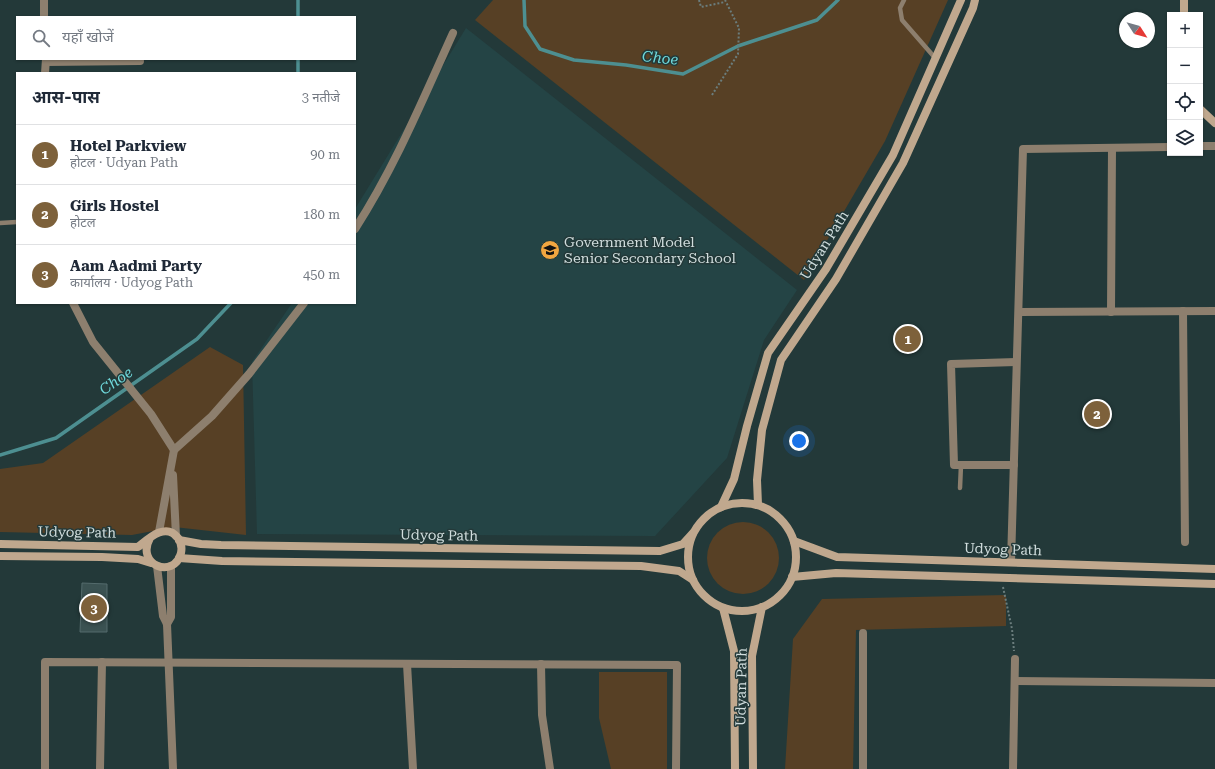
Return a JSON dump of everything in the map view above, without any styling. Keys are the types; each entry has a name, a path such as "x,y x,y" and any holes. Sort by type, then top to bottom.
{"main road":[{"name":"Udyan Path","path":"721,507 734,479 747,426 768,353 826,269 893,155 961,0"},
{"name":"Udyan Path","path":"758,505 757,480 762,430 781,360 836,279 903,163 973,8 975,0"},
{"path":"1184,0 1184,12"},
{"path":"1203,112 1215,123"},
{"path":"739,503 758,505 770,511 780,519 788,529 794,541 796,559 792,577 783,592 770,603 762,607 742,611 723,608 708,600 693,580 689,568 688,556 689,544 693,533 697,526 708,515 721,507 739,503"},
{"path":"165,531 178,538 182,549 179,558 171,566 164,567 154,564 147,557 146,551 146,544 150,538 159,532 165,531"},
{"name":"Udyog Path","path":"178,538 202,544 221,545 660,551 683,544 693,533"},
{"name":"Udyog Path","path":"0,544 138,547 150,538"},
{"name":"Udyog Path","path":"794,541 837,556 1215,569"},
{"name":"Udyog Path","path":"0,556 102,557 138,559 154,564"},
{"name":"Udyog Path","path":"179,558 222,561 641,566 679,571 693,580"},
{"name":"Udyog Path","path":"792,577 836,573 1215,584"},
{"name":"Udyan Path","path":"753,769 752,656 762,607"},
{"name":"Udyan Path","path":"723,608 734,651 735,769"}],"street":[{"path":"44,0 44,16"},
{"path":"356,227 373,201 394,160 453,33"},
{"path":"45,72 46,60 140,61"},
{"path":"1203,146 1215,146"},
{"path":"1011,562 1023,149 1167,147"},
{"path":"1111,312 1112,148"},
{"path":"74,304 93,342 151,414 174,450 159,532"},
{"path":"174,450 212,416 249,374 303,304"},
{"path":"1183,311 1185,542"},
{"path":"1019,312 1215,311"},
{"path":"1014,465 954,465 951,364 1016,362"},
{"path":"173,460 178,538"},
{"path":"154,564 163,616 167,624 173,769"},
{"path":"167,624 171,617 171,566"},
{"path":"863,633 863,769"},
{"path":"1013,769 1015,659"},
{"path":"45,769 45,662 677,665 676,769"},
{"path":"100,769 102,662"},
{"path":"407,664 413,769"},
{"path":"541,664 542,715 550,769"},
{"path":"1015,681 1215,683"}],"lane":[{"path":"904,0 900,8 902,20 936,59"},
{"path":"0,223 16,222"},
{"path":"960,488 961,465"}],"path":[{"path":"699,0 701,7 725,1 739,28 738,54 712,95"},
{"path":"1001,578 1011,624 1015,659"}],"shaded area":[{"path":"493,0 948,0 885,141 804,280 475,20"},
{"name":"Government Model Senior Secondary School","path":"466,28 797,290 764,340 727,458 655,536 257,534 252,362 291,304 356,304 356,207"},
{"path":"210,347 243,365 246,535 174,527 132,535 0,532 0,469 43,463"},
{"path":"743,522 763,528 773,538 779,558 773,578 763,588 743,594 723,588 713,578 707,558 713,538 723,528"},
{"path":"1006,595 1006,626 856,630 853,769 785,769 793,639 822,599"},
{"path":"599,672 667,672 667,769 611,769 599,718"}],"building":[{"path":"82,583 107,584 107,632 80,632"}],"waterway":[{"name":"Choe","path":"298,0 298,16"},
{"name":"Choe","path":"524,0 525,26 540,49 574,60 626,65 683,74 738,46 817,20 838,0"},
{"name":"Choe","path":"298,60 298,72"},
{"name":"Choe","path":"0,455 56,438 197,339 230,304"}],"place":[{"name":"Government Model Senior Secondary School","path":"550,250"},
{"name":"Hotel Parkview","path":"908,339"},
{"name":"Girls Hostel","path":"1097,414"},
{"name":"Aam Aadmi Party","path":"94,608"}]}
